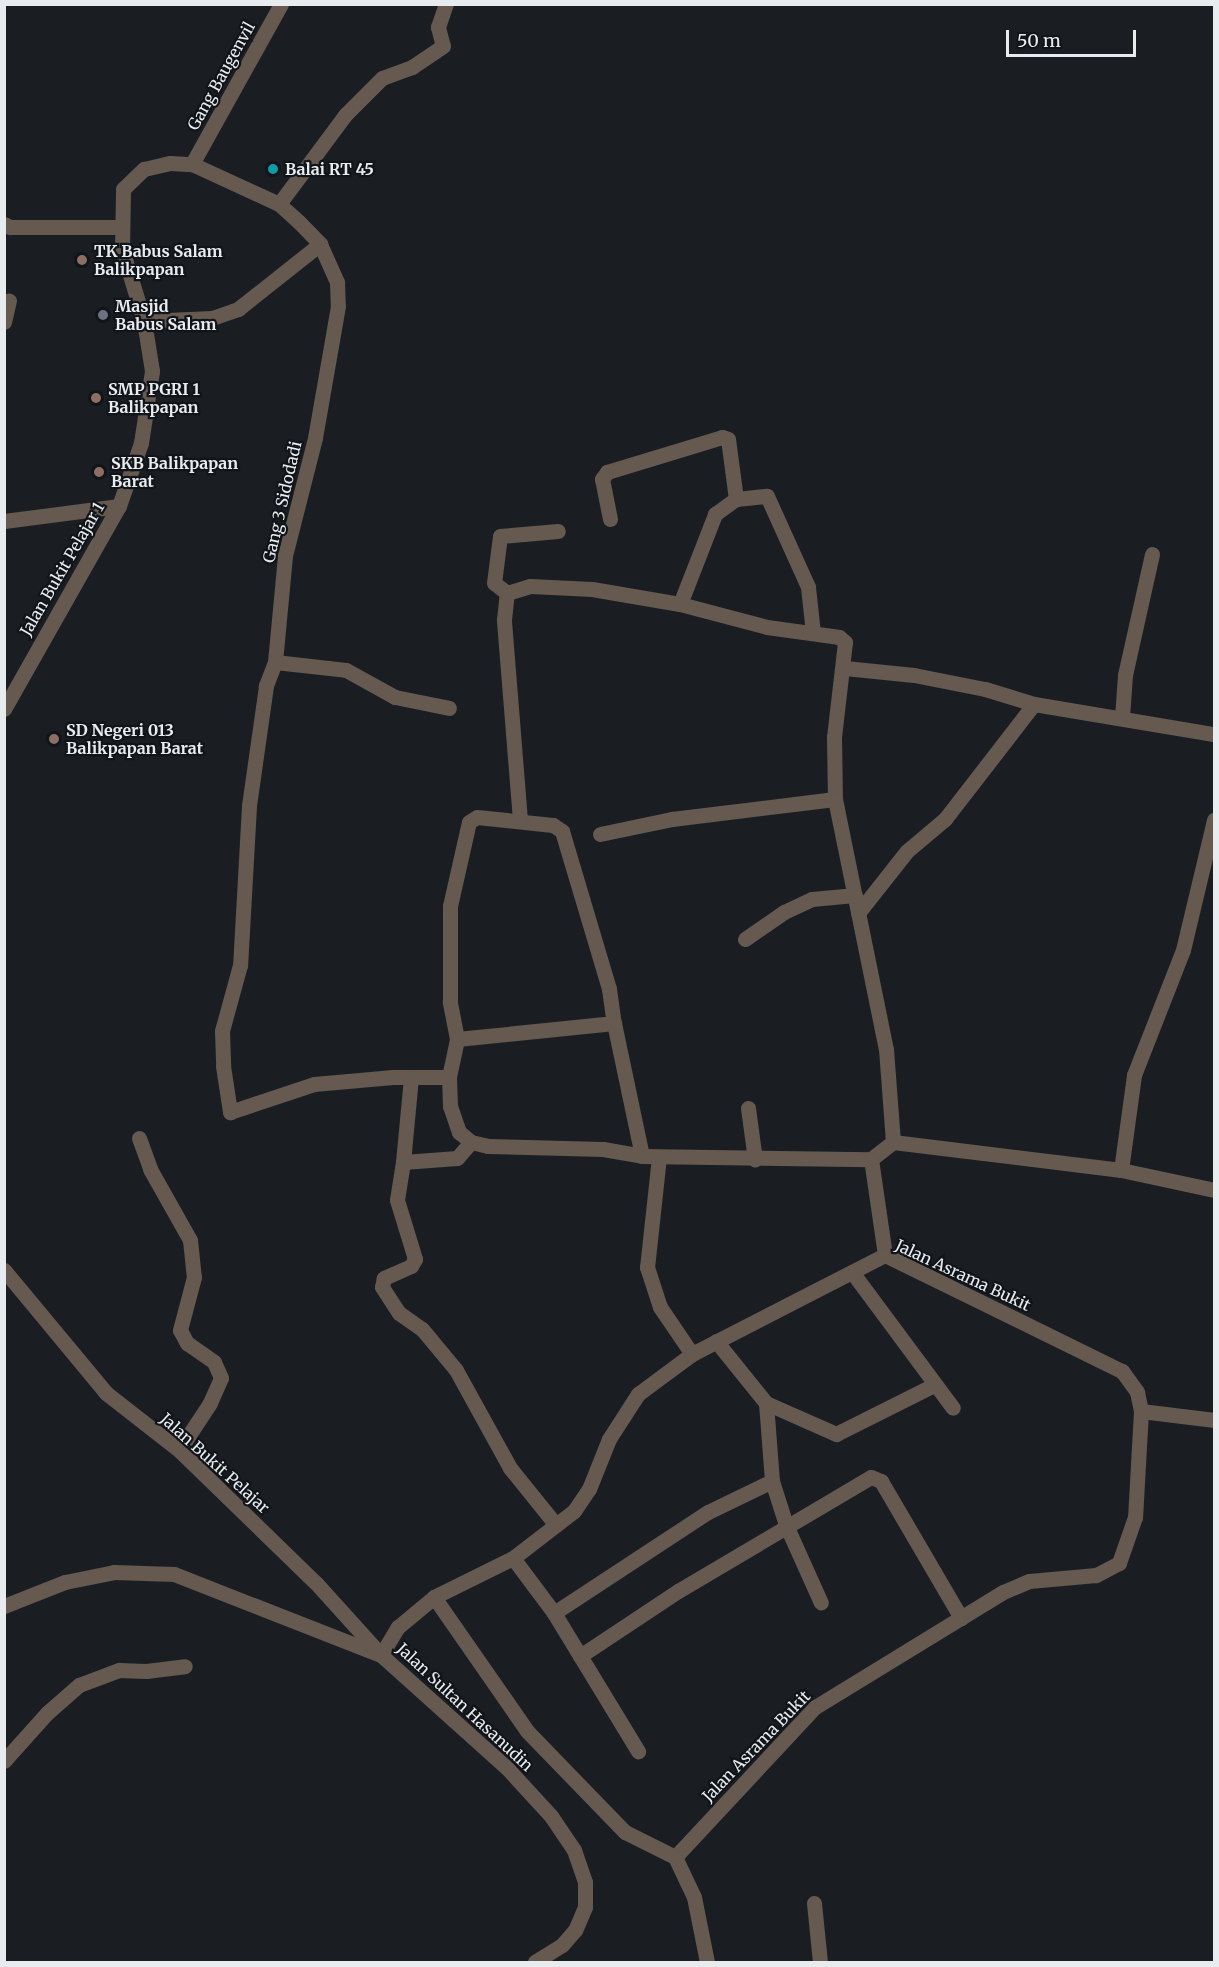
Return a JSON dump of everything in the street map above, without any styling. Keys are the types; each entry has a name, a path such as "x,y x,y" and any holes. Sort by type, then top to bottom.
{"street":[{"name":"Gang Baugenvil","path":"192,164 280,4"},
{"path":"279,204 345,115 382,78 412,67 443,46 438,27 446,4"},
{"name":"Gang 3 Sidodadi","path":"144,169 170,163 192,164 279,204 320,244 337,282 339,306 315,438 285,556 274,662 266,686 249,807 240,965 222,1031 223,1066 230,1112 314,1084 411,1077"},
{"name":"Jalan Bukit Pelajar 1","path":"4,709 119,506 141,444 152,371 144,321 122,249 121,227 123,189 144,169"},
{"path":"6,226 121,227"},
{"path":"144,321 212,318 238,309 320,244"},
{"path":"4,322 9,301"},
{"path":"610,519 602,479 607,472 722,437 728,439 736,499"},
{"path":"680,604 715,514 736,499 770,498 808,587 813,633"},
{"path":"4,521 119,506"},
{"path":"507,593 494,583 500,536 558,531"},
{"path":"1122,717 1134,625 1152,554"},
{"path":"507,593 530,586 592,589 680,604 767,627 839,637 845,642 844,668 834,737 835,799 886,1049 893,1142"},
{"path":"507,593 504,620 520,820"},
{"path":"274,662 346,670 395,697 449,708"},
{"path":"844,668 914,675 985,689 1034,704 1215,734"},
{"path":"858,913 907,851 945,819 1034,704"},
{"path":"600,834 672,819 835,799"},
{"path":"642,1156 609,989 566,840 553,825 486,815 469,822 450,906 450,1002 457,1039 449,1077 450,1106 459,1132 471,1142 498,1147 603,1149 642,1156 755,1160 871,1160 893,1142 1121,1170 1215,1190"},
{"path":"1121,1170 1134,1075 1184,950 1215,820"},
{"path":"745,939 784,912 812,899 855,895"},
{"path":"457,1039 614,1023"},
{"path":"449,1077 411,1077 398,1200 415,1259 411,1266 384,1278 385,1295 399,1313 422,1329 450,1362 472,1393 510,1468 556,1525"},
{"path":"748,1108 755,1160"},
{"path":"139,1138 150,1169 190,1240 194,1277 180,1330 187,1343 214,1362 221,1378 210,1403 179,1450"},
{"path":"403,1162 457,1158 471,1142"},
{"path":"659,1157 647,1267 660,1307 692,1354"},
{"path":"871,1160 885,1255"},
{"name":"Jalan Asrama Bukit","path":"381,1654 398,1627 434,1597 513,1558 574,1512 589,1489 609,1439 638,1394 692,1354 885,1255 1122,1371 1137,1392 1141,1411 1135,1517 1119,1563 1096,1575 1029,1581 1003,1592 815,1707 675,1857"},
{"name":"Jalan Bukit Pelajar","path":"4,1270 106,1393 179,1450 316,1582 381,1654"},
{"path":"852,1272 919,1359 934,1385 953,1408"},
{"path":"716,1341 766,1403 836,1434 934,1385"},
{"path":"766,1403 772,1481 786,1525 821,1603"},
{"path":"1141,1411 1215,1420"},
{"path":"580,1656 786,1525 871,1477 881,1481 961,1618"},
{"path":"554,1614 708,1512 772,1481"},
{"path":"513,1558 554,1614 638,1750"},
{"name":"Jalan Sultan Hasanudin","path":"4,1606 65,1582 114,1572 174,1574 381,1654 507,1768 551,1816 574,1850 585,1882 585,1908 575,1930 562,1945 535,1962"},
{"path":"434,1597 527,1731 624,1832 675,1857 694,1897 707,1962"},
{"path":"4,1761 47,1713 79,1685 119,1670 146,1671 185,1666"},
{"path":"814,1903 820,1962"}],"place":[{"name":"Balai RT 45","path":"273,169"},
{"name":"TK Babus Salam Balikpapan","path":"82,260"},
{"name":"Masjid Babus Salam","path":"103,315"},
{"name":"SMP PGRI 1 Balikpapan","path":"96,398"},
{"name":"SKB Balikpapan Barat","path":"99,472"},
{"name":"SD Negeri 013 Balikpapan Barat","path":"54,739"}]}
